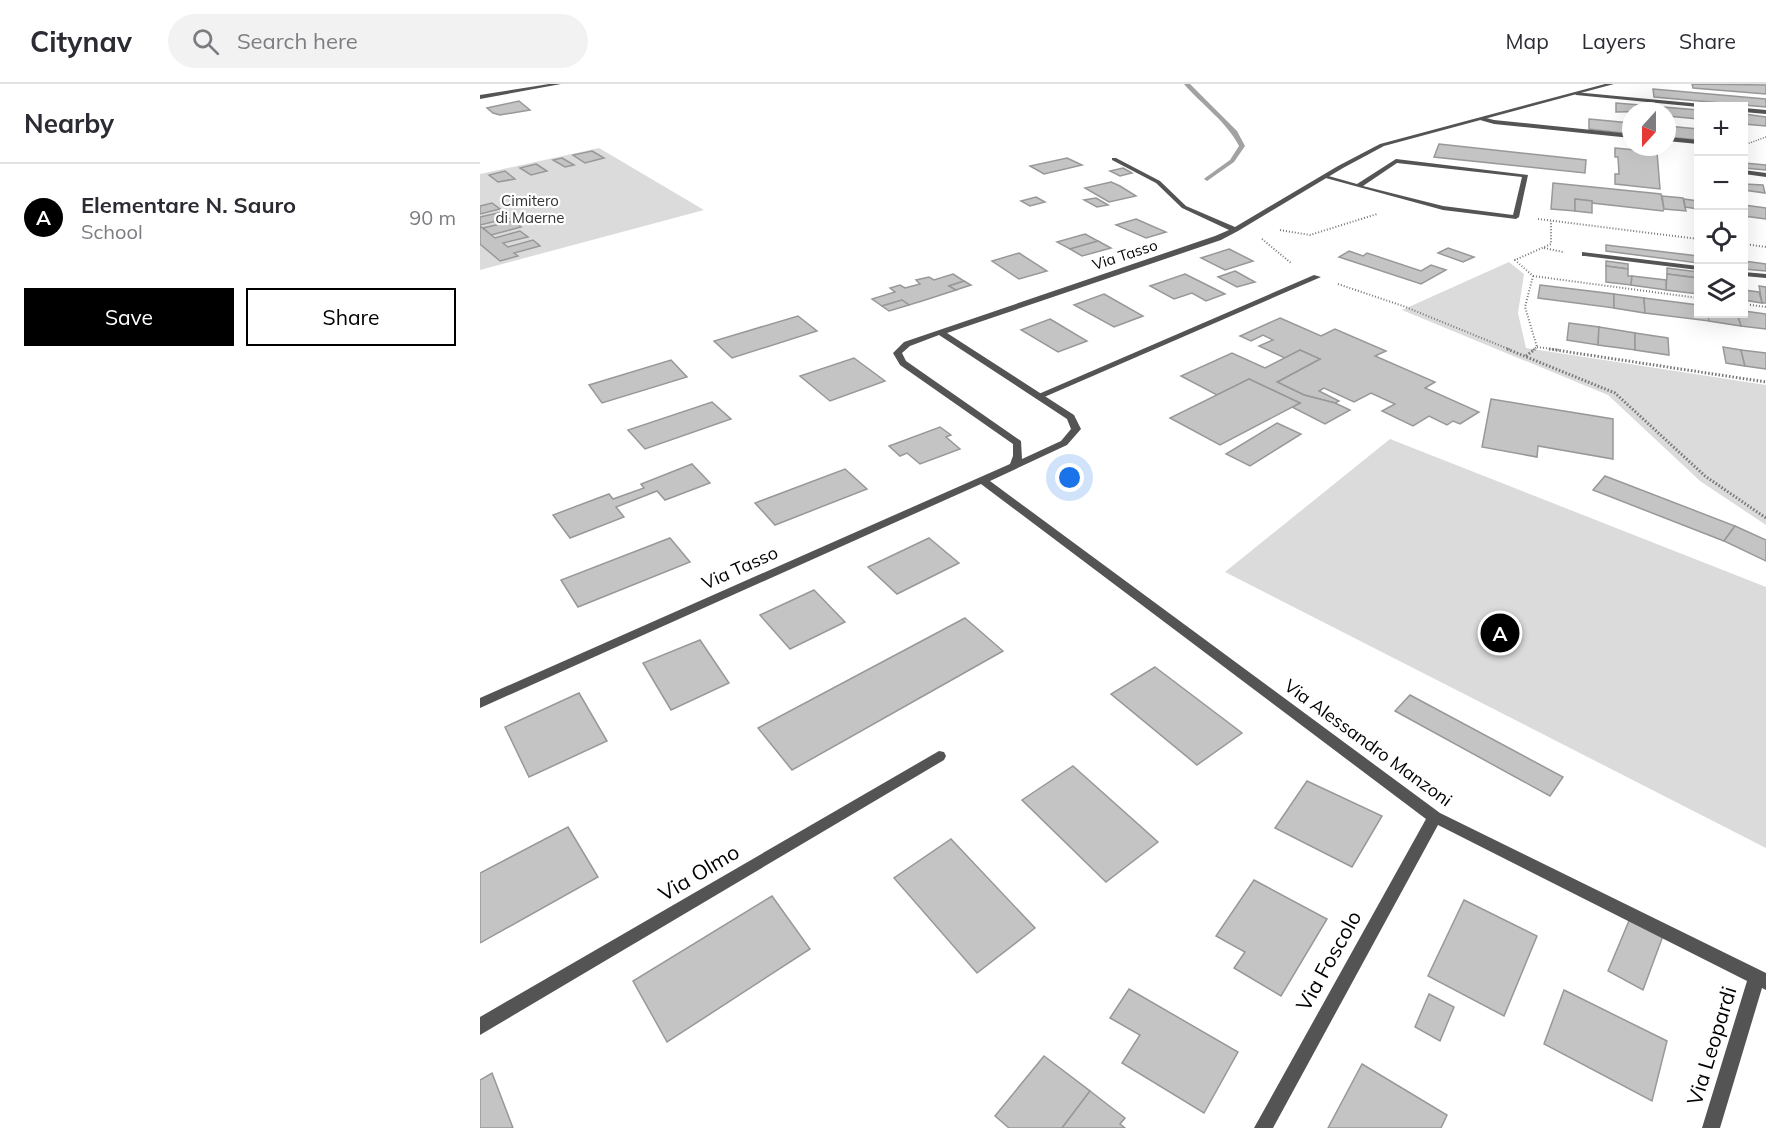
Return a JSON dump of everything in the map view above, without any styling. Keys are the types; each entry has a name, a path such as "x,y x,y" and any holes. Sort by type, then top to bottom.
{"street":[{"path":"480,97 558,84"},
{"name":"Via Tasso","path":"1014,466 1018,456 1018,442 903,363 897,353 907,344 940,332 1204,244 1249,224 1357,156 1382,145 1611,84"},
{"path":"1576,93 1694,105"},
{"path":"1748,110 1766,112"},
{"path":"1482,119 1622,134"},
{"path":"1676,140 1694,142"},
{"path":"1114,159 1158,182 1184,207 1236,230"},
{"path":"1325,177 1358,186 1417,202 1435,207 1516,217 1526,176 1396,161 1358,186"},
{"path":"1748,173 1766,175"},
{"path":"1585,254 1694,268"},
{"path":"1748,274 1766,276"},
{"path":"1039,396 1317,277"},
{"name":"Via Tasso","path":"480,703 1014,466 1064,443 1076,429 1071,417 940,332"},
{"name":"Via Alessandro Manzoni","path":"982,480 1435,817 1761,979"},
{"name":"Via Olmo","path":"480,1027 939,756"},
{"name":"Via Foscolo","path":"1263,1128 1435,817"},
{"name":"Via Leopardi","path":"1711,1128 1761,979"}],"path":[{"path":"1748,143 1766,137"},
{"path":"1276,230 1310,235 1417,202"},
{"path":"1516,217 1694,239"},
{"path":"1551,221 1551,244 1515,260 1533,276 1694,297"},
{"path":"1260,236 1301,272 1403,306 1615,393 1705,476 1766,518"},
{"path":"1748,245 1766,247"},
{"path":"1533,276 1525,307 1537,347"},
{"path":"1748,305 1766,307"},
{"path":"1526,356 1537,347 1766,382"}],"green space":[{"name":"Cimitero di Maerne","path":"599,148 704,210 480,270 480,174"},
{"path":"1509,262 1524,274 1518,313 1526,348 1766,385 1766,525 1700,481 1608,395 1402,310"},
{"path":"1390,439 1766,587 1766,848 1225,572"}],"building":[{"path":"1692,84 1766,85 1766,94 1693,88"},
{"path":"1653,89 1766,99 1766,107 1748,105 1748,102 1710,102 1654,97"},
{"path":"519,101 530,110 500,115 487,108"},
{"path":"1616,103 1622,104 1622,112 1616,112"},
{"path":"1676,108 1694,110 1694,119 1676,117"},
{"path":"1748,115 1766,117 1766,126 1748,124"},
{"path":"1589,119 1622,122 1622,133 1589,129"},
{"path":"1676,127 1694,129 1694,140 1676,138"},
{"path":"1439,144 1586,160 1585,173 1434,157"},
{"path":"1615,148 1622,149 1622,156 1657,156 1660,189 1615,184 1615,174 1619,174 1618,157 1615,157"},
{"path":"592,151 604,158 585,163 573,155"},
{"path":"562,158 574,165 565,167 553,160"},
{"path":"1067,158 1082,165 1044,174 1030,166"},
{"path":"1748,163 1766,165 1766,170 1748,168"},
{"path":"536,164 547,171 531,175 520,168"},
{"path":"1123,168 1132,173 1120,176 1110,171"},
{"path":"505,171 515,179 498,182 489,175"},
{"path":"1111,182 1136,196 1109,202 1085,188"},
{"path":"1553,183 1661,194 1664,209 1663,211 1575,199 1575,211 1551,209"},
{"path":"1748,184 1763,185 1765,193 1748,191"},
{"path":"1662,196 1683,198 1686,211 1664,209"},
{"path":"1036,197 1045,202 1030,206 1021,201"},
{"path":"1096,198 1108,205 1097,207 1084,200"},
{"path":"1575,199 1592,201 1592,213 1575,211"},
{"path":"1684,199 1694,200 1694,208 1685,207"},
{"path":"492,203 500,209 480,214 480,206"},
{"path":"1748,206 1766,208 1766,219 1748,217"},
{"path":"502,212 509,218 480,225 480,217"},
{"path":"1136,219 1166,232 1146,238 1116,225"},
{"path":"513,221 521,227 491,235 483,228"},
{"path":"480,226 495,238 520,231 528,237 503,243 508,247 533,240 540,246 514,253 518,256 500,261 480,244"},
{"path":"1085,234 1098,241 1070,249 1057,242"},
{"path":"1098,241 1111,248 1082,256 1070,249"},
{"path":"1606,245 1694,256 1694,262 1606,251"},
{"path":"1448,248 1474,257 1463,262 1438,253"},
{"path":"1229,249 1253,261 1225,270 1201,258"},
{"path":"1349,251 1363,256 1367,253 1421,271 1431,265 1446,270 1421,284 1339,257"},
{"path":"1019,253 1047,271 1019,279 992,261"},
{"path":"1606,261 1628,264 1628,269 1606,266"},
{"path":"1748,262 1766,264 1766,271 1748,269"},
{"path":"1606,266 1628,269 1628,276 1632,276 1631,285 1606,282"},
{"path":"1667,268 1694,271 1694,277 1667,274"},
{"path":"1235,271 1255,282 1237,287 1218,277"},
{"path":"953,274 964,281 949,286 956,290 922,301 909,305 902,300 882,306 872,299 895,292 890,288 900,285 905,288 920,284 916,280 929,277 934,280"},
{"path":"1185,274 1225,294 1206,301 1192,293 1174,299 1150,286"},
{"path":"1667,274 1694,277 1694,294 1666,290"},
{"path":"1632,276 1666,280 1666,290 1631,285"},
{"path":"964,281 971,285 956,290 949,286"},
{"path":"1540,285 1614,294 1614,308 1538,298"},
{"path":"1759,286 1766,287 1766,303 1762,303"},
{"path":"1748,291 1759,292 1762,303 1748,301"},
{"path":"1104,294 1143,316 1114,327 1074,305"},
{"path":"1614,294 1644,298 1645,313 1614,308"},
{"path":"1644,298 1694,304 1694,318 1709,318 1709,321 1645,313"},
{"path":"902,300 909,305 889,311 882,306"},
{"path":"1748,312 1766,314 1766,329 1741,326 1738,318 1748,318"},
{"path":"798,316 817,331 732,358 714,341"},
{"path":"1280,318 1321,336 1335,329 1386,351 1375,356 1435,382 1425,388 1479,412 1460,424 1453,421 1447,425 1429,416 1413,426 1382,411 1395,404 1371,393 1354,402 1324,388 1319,391 1339,401 1335,403 1304,395 1277,382 1320,359 1300,350 1285,358 1259,346 1273,340 1263,335 1251,341 1240,336"},
{"path":"1709,318 1738,318 1741,326 1709,321"},
{"path":"1050,319 1087,341 1058,352 1021,330"},
{"path":"1569,323 1599,327 1598,345 1567,340"},
{"path":"1599,327 1635,333 1635,350 1598,345"},
{"path":"1635,333 1668,338 1669,355 1635,350"},
{"path":"1723,347 1741,350 1745,366 1726,363"},
{"path":"1300,350 1320,359 1277,382 1304,395 1335,403 1350,410 1325,424 1292,407 1300,403 1249,379 1217,395 1181,376 1232,353 1265,368"},
{"path":"1741,350 1766,353 1766,369 1745,366"},
{"path":"854,358 885,381 830,401 800,376"},
{"path":"671,360 687,377 602,403 589,385"},
{"path":"1249,379 1300,403 1220,445 1170,418"},
{"path":"1491,399 1613,419 1613,459 1538,446 1537,457 1482,447"},
{"path":"712,402 731,419 645,449 628,430"},
{"path":"1277,423 1301,434 1250,466 1226,454"},
{"path":"940,427 951,435 946,437 960,449 920,464 907,453 900,456 889,446"},
{"path":"692,464 710,483 665,500 657,491 616,507 624,517 570,538 553,515 609,494 613,499 644,488 641,484"},
{"path":"845,469 867,489 775,525 755,503"},
{"path":"1605,476 1735,526 1724,541 1593,490"},
{"path":"1735,526 1766,540 1766,561 1724,541"},
{"path":"670,538 690,562 578,607 561,580"},
{"path":"929,538 959,563 897,594 868,567"},
{"path":"814,590 845,622 790,649 760,615"},
{"path":"965,618 1003,651 792,770 758,728"},
{"path":"700,640 729,683 671,710 643,663"},
{"path":"1155,667 1242,733 1197,765 1111,694"},
{"path":"579,693 607,741 529,777 505,727"},
{"path":"1410,695 1563,777 1550,796 1395,711"},
{"path":"1073,766 1158,842 1106,882 1022,800"},
{"path":"1307,781 1382,816 1352,867 1275,828"},
{"path":"568,827 598,877 480,943 480,873"},
{"path":"951,839 1035,928 977,973 894,878"},
{"path":"1254,880 1327,919 1281,996 1234,968 1245,952 1216,936"},
{"path":"772,896 810,949 667,1042 633,981"},
{"path":"1464,900 1537,936 1504,1016 1428,976"},
{"path":"1631,916 1664,933 1643,990 1608,971"},
{"path":"1129,989 1238,1052 1204,1113 1122,1063 1140,1035 1110,1018"},
{"path":"1564,990 1667,1041 1652,1101 1544,1044"},
{"path":"1429,994 1454,1007 1440,1041 1415,1027"},
{"path":"1044,1056 1090,1091 1062,1128 1009,1128 995,1116"},
{"path":"1362,1064 1447,1115 1441,1128 1328,1128"},
{"path":"492,1073 513,1128 480,1128 480,1080"},
{"path":"1090,1091 1125,1118 1120,1124 1125,1128 1062,1128"}],"waterway":[{"path":"1187,84 1235,132 1242,146 1232,161 1207,179"}],"place":[{"name":"Elementare N. Sauro","path":"1500,633"}]}
